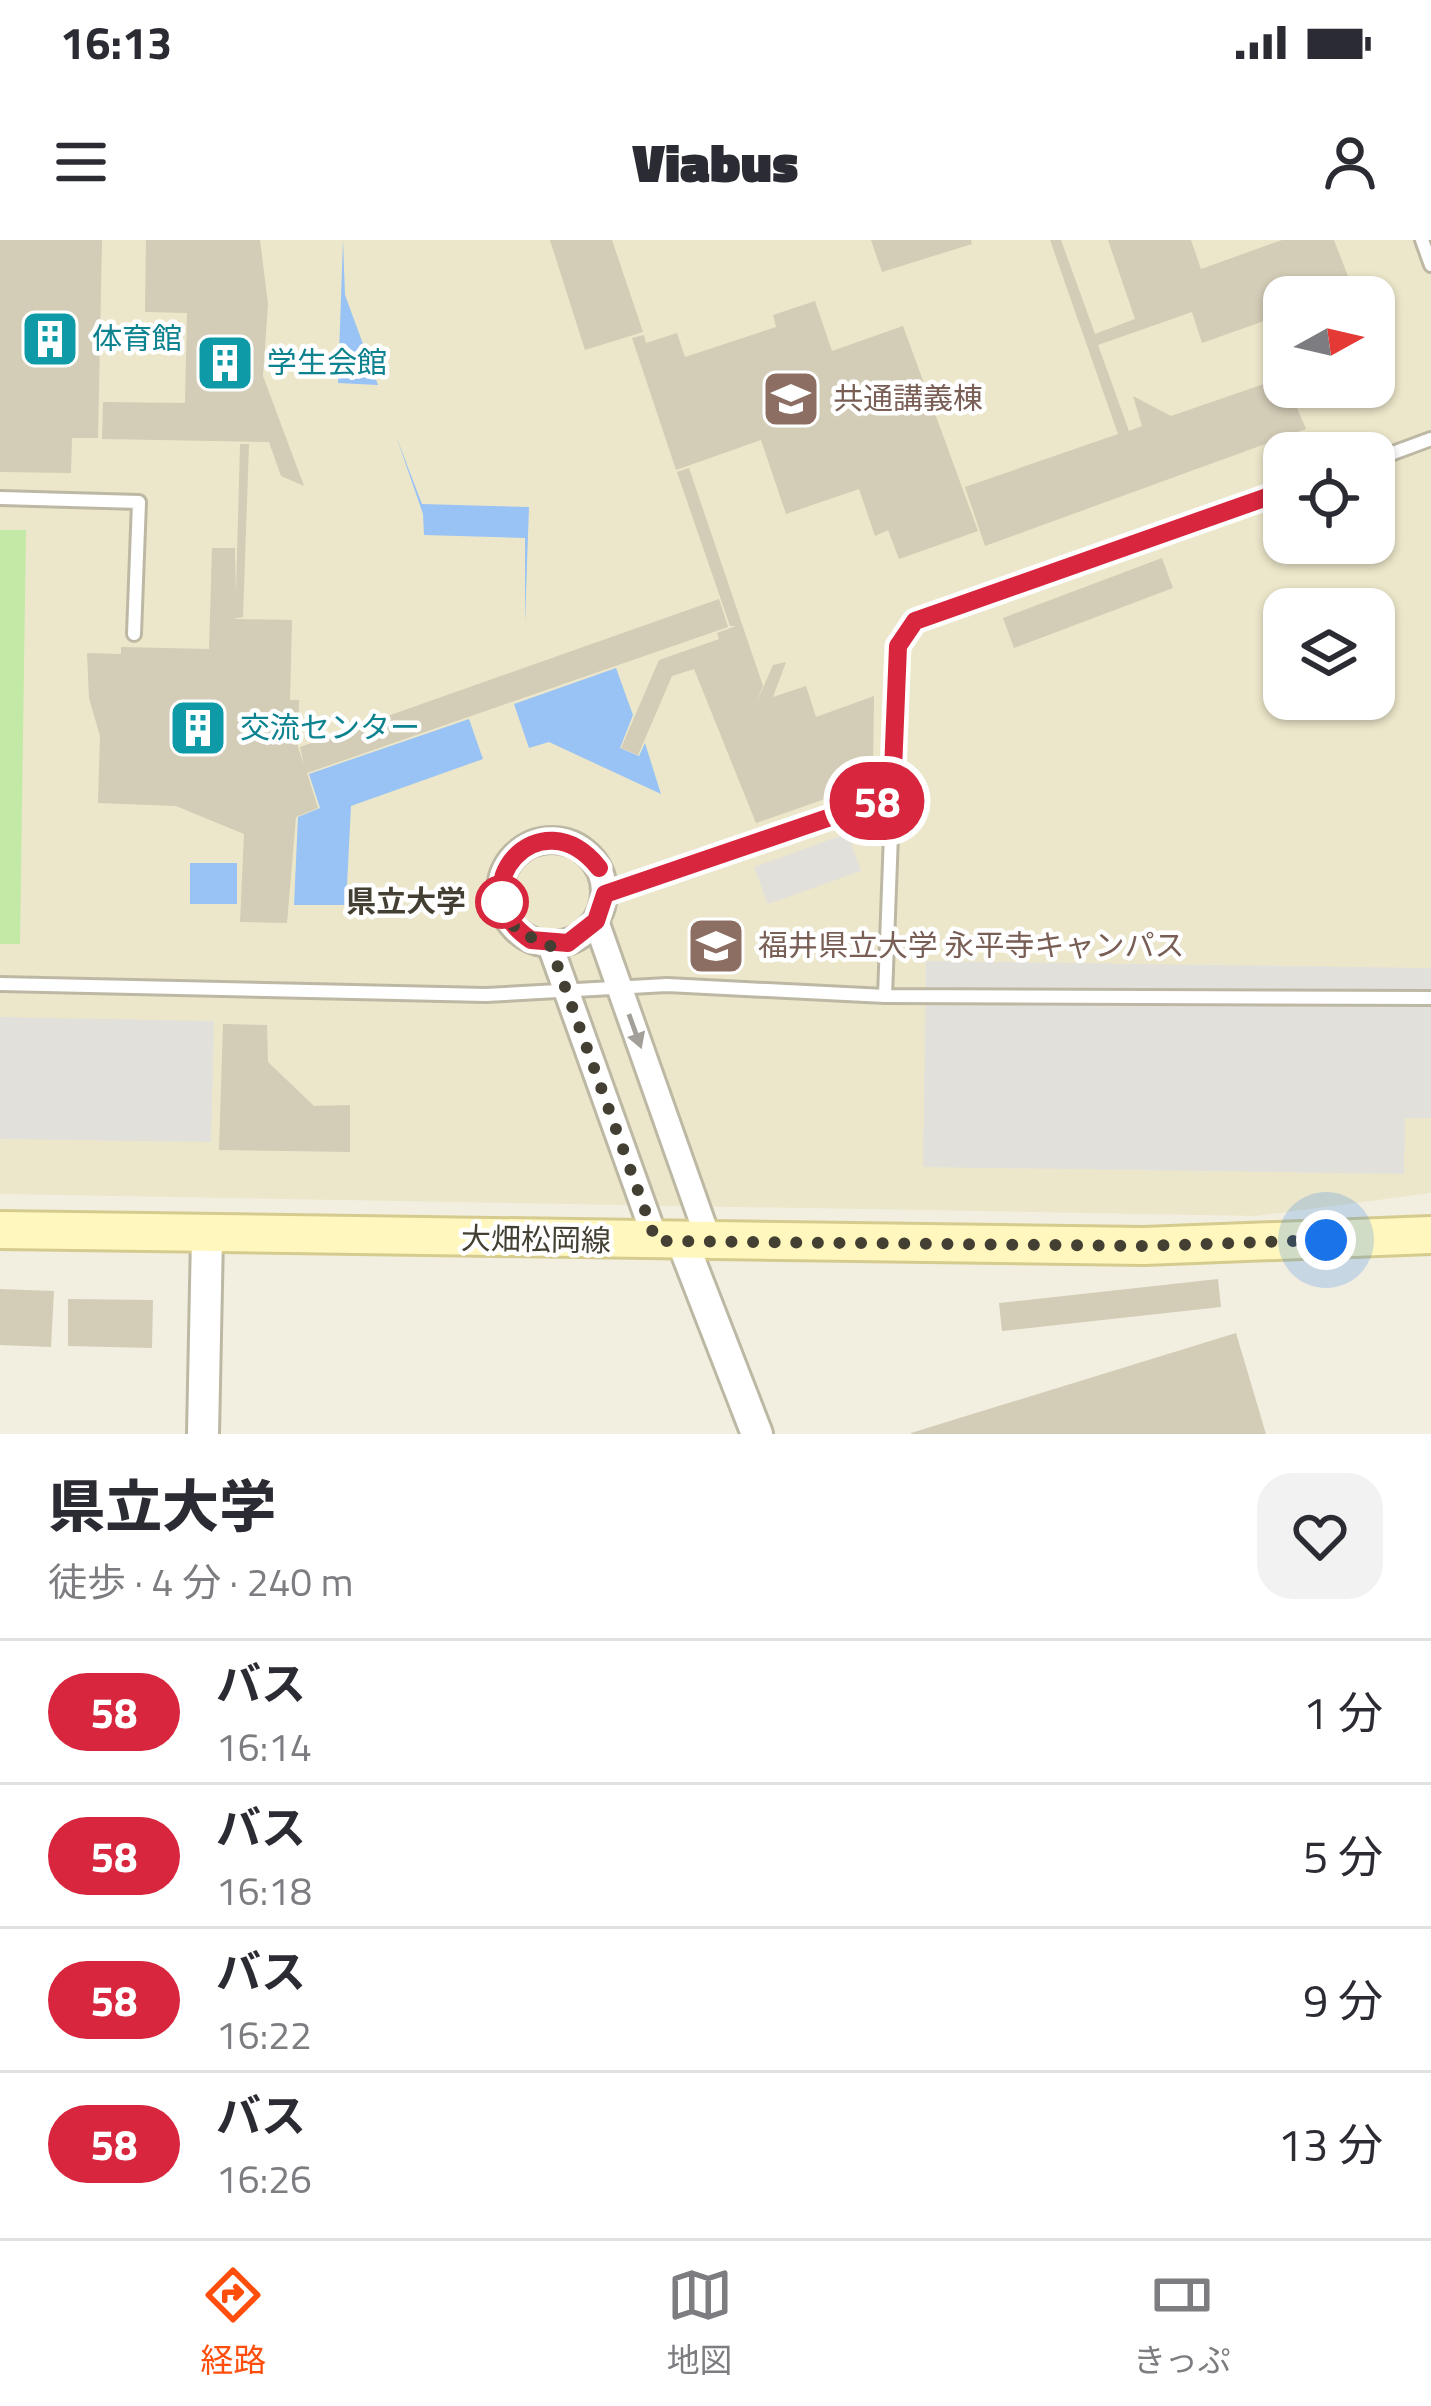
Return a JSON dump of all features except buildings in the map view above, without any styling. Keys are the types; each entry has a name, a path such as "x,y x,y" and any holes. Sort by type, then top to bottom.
{"main road":[{"name":"大畑松岡線","path":"0,1230 207,1237 1144,1246 1431,1235"}],"street":[{"path":"538,842 573,844 599,868 605,894 596,921 568,943 550,945 516,931 500,894 514,856 538,842"},
{"path":"596,921 619,988 682,1241"},
{"path":"550,945 682,1241 751,1431"},
{"path":"203,1434 207,1237"}],"lane":[{"path":"1422,240 1431,265"},
{"path":"1395,453 1431,440"},
{"path":"0,498 139,502 134,634"},
{"path":"885,996 898,646 915,621 1263,498"},
{"path":"605,894 892,796"},
{"path":"0,984 486,995 619,988 885,996 1431,998"}],"shaded area":[{"name":"福井県立大学 永平寺キャンパス","path":"0,240 1431,240 1431,1193 1256,1216 0,1194"},
{"path":"848,833 861,871 768,904 754,867"},
{"path":"926,961 1431,968 1431,1118 1405,1118 1404,1174 923,1167"},
{"path":"0,1017 214,1021 211,1142 0,1139"}],"green space":[{"path":"0,530 26,530 20,944 0,944"}],"water":[{"path":"343,240 345,295 378,385 338,383"},
{"path":"396,436 422,504 529,507 525,623 525,538 424,535 423,514"},
{"path":"616,668 633,715 620,748 639,756 645,743 661,794 549,742 529,748 514,704"},
{"path":"469,719 483,759 351,806 346,905 294,905 298,817 320,808 309,774"},
{"path":"190,863 237,863 237,904 190,904"}],"bus line":[{"name":"58","path":"599,868 573,844 538,842 514,856 505,871 500,894 504,912 516,931 531,940 568,943 596,921 605,894 892,796 898,646 915,621 1263,498"}],"place":[{"name":"体育館","path":"50,339"},
{"name":"学生会館","path":"225,363"},
{"name":"共通講義棟","path":"791,399"},
{"name":"交流センター","path":"198,728"},
{"name":"県立大学","path":"502,902"},
{"name":"福井県立大学 永平寺キャンパス","path":"716,946"}],"route":[{"path":"502,902 500,894 516,931 550,945 656,1241 1144,1246 1326,1240"}]}
